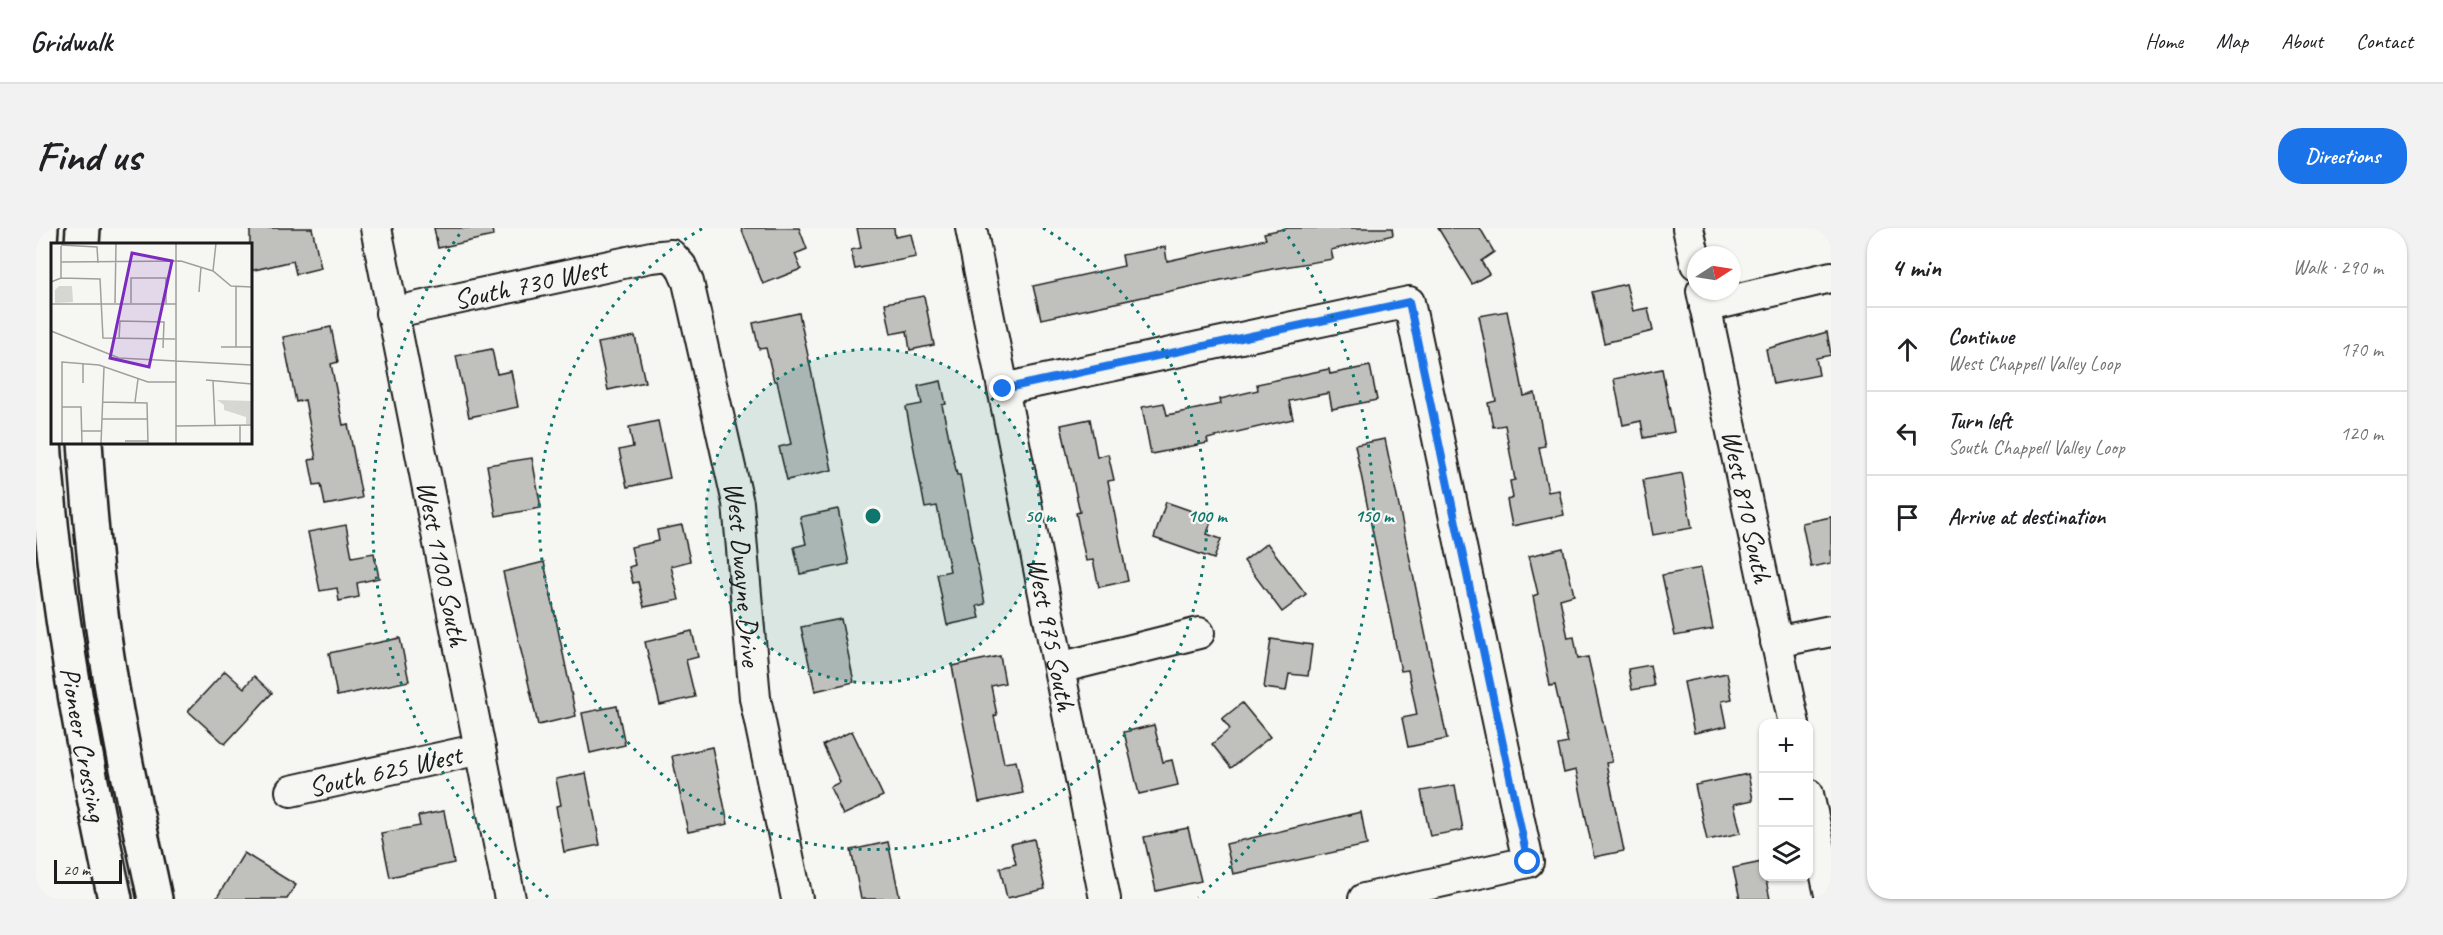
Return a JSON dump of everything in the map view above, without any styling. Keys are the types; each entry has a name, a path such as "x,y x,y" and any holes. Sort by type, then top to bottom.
{"highway":[{"name":"Pioneer Crossing","path":"40,228 40,389 50,524 81,737 115,899"},
{"path":"82,243 83,228"},
{"name":"Pioneer Crossing","path":"85,444 90,519 120,737 155,899"}],"street":[{"name":"West 1100 South","path":"375,228 510,899"},
{"name":"West 975 South","path":"970,228 1105,899"},
{"path":"1688,228 1692,246"},
{"name":"South 730 West","path":"391,313 670,255"},
{"name":"West Dwayne Drive","path":"670,255 681,266 688,282 738,502 754,698 797,899"},
{"path":"1741,292 1831,277"},
{"name":"West 810 South","path":"1703,300 1793,719"},
{"path":"1003,389 1409,302 1528,862 1364,899"},
{"path":"1776,642 1831,631"},
{"path":"1059,668 1199,633"},
{"name":"South 625 West","path":"291,791 480,749"},
{"path":"1813,813 1831,899"}],"building":[{"path":"250,228 312,228 321,268 296,274 293,261 252,271 252,243 250,243"},
{"path":"434,228 492,228 493,236 438,248"},
{"path":"741,228 799,228 807,249 795,254 801,269 763,284"},
{"path":"857,228 894,228 895,237 911,234 916,257 855,269 851,250 861,248"},
{"path":"1288,228 1392,228 1393,235 1331,250 1333,259 1272,269 1041,319 1033,286 1124,266 1122,255 1165,247 1167,261 1266,239 1264,233"},
{"path":"1438,228 1480,228 1494,252 1481,261 1489,274 1472,284"},
{"path":"1626,284 1633,311 1648,308 1653,331 1604,343 1592,292"},
{"path":"924,296 934,345 910,350 907,331 891,334 885,303"},
{"path":"1507,311 1524,396 1535,393 1545,446 1539,447 1548,492 1559,490 1564,515 1512,526 1507,500 1513,498 1510,481 1515,480 1505,425 1493,427 1488,403 1496,401 1479,316"},
{"path":"799,313 832,470 787,480 779,447 791,444 777,381 774,381 766,348 759,349 753,323"},
{"path":"331,327 338,362 331,364 343,425 348,424 362,498 325,505 321,484 314,485 309,460 316,459 305,400 296,402 283,337"},
{"path":"1827,332 1831,355 1816,358 1819,375 1773,384 1766,349"},
{"path":"635,336 645,382 608,390 598,343"},
{"path":"492,349 497,374 511,371 518,407 469,417 456,356"},
{"path":"1370,366 1377,400 1332,409 1329,393 1289,401 1293,419 1207,439 1208,443 1151,454 1142,407 1164,403 1167,415 1221,404 1220,399 1258,390 1257,384 1329,369 1330,374"},
{"path":"1662,369 1674,432 1644,438 1641,421 1623,425 1614,379"},
{"path":"941,381 946,404 942,405 957,475 960,475 985,604 977,606 980,618 947,625 937,574 950,571 937,506 925,508 906,407 922,404 918,386"},
{"path":"1090,419 1097,457 1108,454 1114,480 1108,481 1128,581 1099,587 1093,560 1086,561 1076,513 1080,512 1061,425"},
{"path":"658,421 670,478 627,487 619,450 633,447 629,427"},
{"path":"1385,439 1447,739 1408,747 1402,718 1417,715 1408,670 1401,671 1355,445"},
{"path":"532,458 541,508 496,516 487,465"},
{"path":"1682,473 1692,528 1653,535 1643,480"},
{"path":"1166,502 1212,518 1207,534 1221,539 1214,559 1154,538"},
{"path":"838,509 849,564 800,574 794,547 806,544 800,517"},
{"path":"1831,517 1831,563 1811,567 1802,523"},
{"path":"346,525 352,557 374,553 379,578 357,583 359,597 339,601 337,588 320,591 308,532"},
{"path":"682,525 690,561 671,566 679,600 644,607 638,582 633,583 629,567 635,565 631,547 659,541 657,530"},
{"path":"1267,543 1306,594 1282,612 1244,561"},
{"path":"1563,548 1574,595 1560,599 1568,638 1574,637 1578,659 1588,657 1612,762 1606,763 1624,851 1594,857 1576,770 1564,773 1558,745 1568,743 1555,685 1550,686 1533,596 1538,594 1529,556"},
{"path":"544,562 576,716 538,725 503,572"},
{"path":"1701,568 1713,629 1675,636 1662,575"},
{"path":"841,619 854,682 815,691 801,627"},
{"path":"692,631 698,657 686,660 695,697 660,705 645,642"},
{"path":"400,638 409,681 337,696 329,653"},
{"path":"1271,639 1312,645 1308,676 1289,674 1286,691 1264,688"},
{"path":"1000,656 1005,683 991,686 997,715 994,716 1004,763 1016,761 1023,793 979,802 952,666"},
{"path":"1650,665 1654,686 1632,690 1628,669"},
{"path":"225,671 244,688 254,676 272,693 225,744 188,711"},
{"path":"1727,673 1732,699 1722,701 1727,726 1694,733 1684,682"},
{"path":"1242,703 1270,737 1231,768 1212,744 1230,729 1222,719"},
{"path":"617,706 625,745 590,753 582,713"},
{"path":"1154,725 1163,762 1172,760 1178,785 1139,794 1124,732"},
{"path":"852,731 883,796 843,815 830,787 840,782 823,745"},
{"path":"712,747 728,824 688,832 672,756"},
{"path":"586,773 600,845 564,852 556,806 561,805 556,779"},
{"path":"1748,774 1753,800 1734,804 1741,833 1707,840 1695,785"},
{"path":"1455,785 1463,830 1430,836 1421,791"},
{"path":"444,811 454,863 390,877 381,833 420,826 418,816"},
{"path":"1361,812 1367,845 1233,874 1226,844"},
{"path":"1188,828 1201,881 1156,891 1144,837"},
{"path":"1034,839 1045,889 1007,898 1000,868 1016,864 1011,844"},
{"path":"888,842 900,899 861,899 851,850"},
{"path":"244,853 296,885 287,899 216,899"},
{"path":"1759,863 1759,881 1766,881 1770,899 1740,899 1733,868"}],"route":[{"path":"1003,389 1409,302 1528,862"}]}
